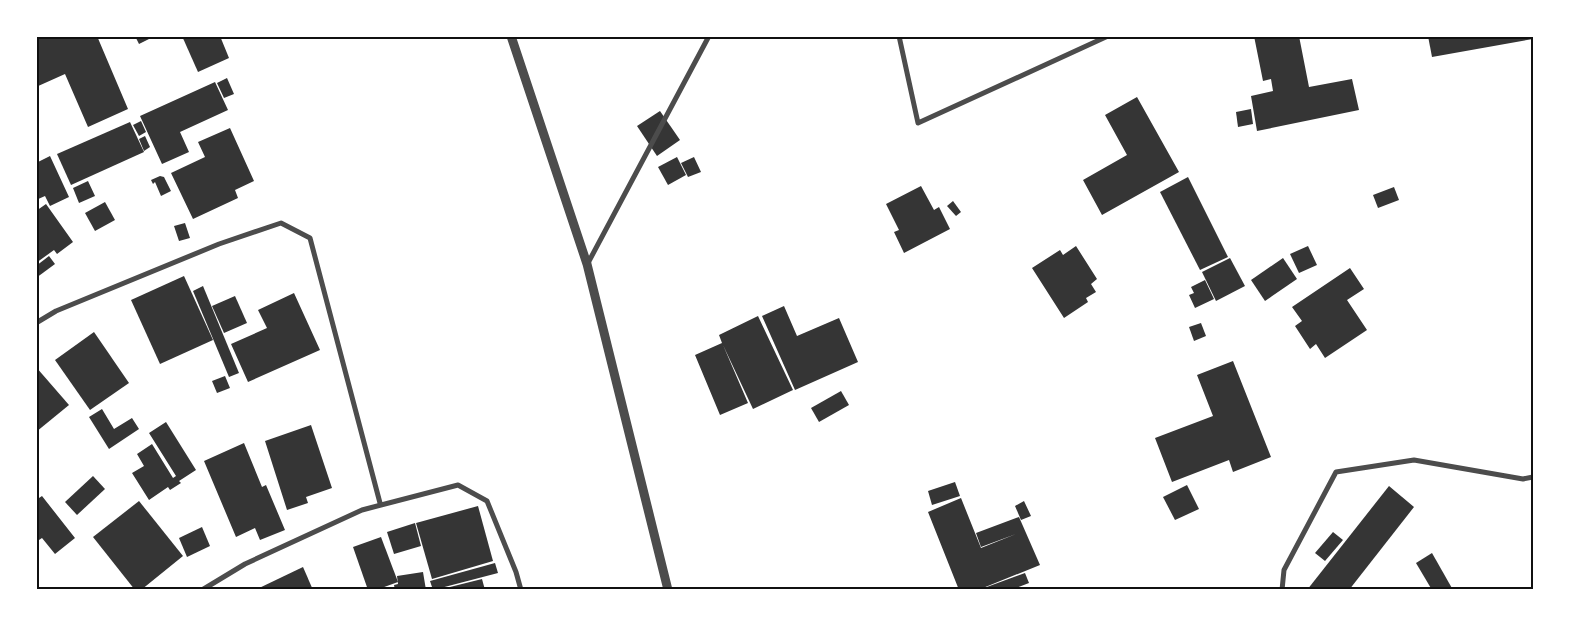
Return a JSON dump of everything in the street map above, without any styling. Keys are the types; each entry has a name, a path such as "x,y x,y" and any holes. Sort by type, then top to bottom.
{"street":[{"path":"511,36 588,264 668,590"},
{"path":"588,264 709,36"},
{"path":"899,36 918,123 1108,36"},
{"path":"36,323 56,311 219,244 281,224 310,238 380,503"},
{"path":"1282,590 1284,570 1336,472 1414,460 1523,478 1533,477"},
{"path":"202,590 245,564 380,503 458,485 487,501 516,572 520,590"}],"building":[{"path":"42,36 97,36 128,109 88,127 65,74 36,87 36,39"},
{"path":"135,36 147,36 149,39 139,44"},
{"path":"182,36 220,36 229,58 198,72"},
{"path":"1254,36 1299,36 1309,87 1352,79 1359,110 1257,131 1251,96 1273,91 1271,79 1263,81"},
{"path":"1428,36 1533,36 1533,39 1432,57"},
{"path":"227,78 234,94 224,98 217,83"},
{"path":"215,82 228,110 180,132 189,152 162,164 140,116"},
{"path":"1137,97 1179,172 1102,215 1083,180 1127,155 1105,115"},
{"path":"1251,109 1253,124 1238,127 1236,112"},
{"path":"660,111 680,140 657,156 637,126"},
{"path":"141,121 146,132 139,136 133,125"},
{"path":"130,122 144,152 71,185 57,154"},
{"path":"230,128 254,181 235,190 238,198 193,219 171,173 205,157 198,142"},
{"path":"145,136 150,147 144,151 139,139"},
{"path":"50,156 69,197 50,206 45,196 36,200 36,163"},
{"path":"677,157 686,175 668,185 658,167"},
{"path":"694,157 701,172 688,177 681,163"},
{"path":"160,176 164,177 171,191 161,196 155,182 153,184 151,180"},
{"path":"1188,177 1228,257 1200,270 1160,192"},
{"path":"88,181 95,196 79,203 73,188"},
{"path":"921,186 934,210 939,207 950,229 904,253 894,232 899,230 886,204"},
{"path":"1394,187 1399,200 1378,208 1373,195"},
{"path":"953,201 961,212 956,216 947,206"},
{"path":"105,202 115,220 95,231 85,213"},
{"path":"46,204 73,242 57,254 54,250 36,263 36,211"},
{"path":"185,223 190,238 179,241 174,226"},
{"path":"1076,246 1097,279 1091,284 1096,292 1086,298 1088,302 1064,318 1032,268 1060,250 1063,255"},
{"path":"1308,246 1317,265 1299,273 1290,254"},
{"path":"49,256 55,264 36,278 36,266"},
{"path":"1230,258 1245,286 1216,301 1202,272"},
{"path":"1283,258 1297,279 1265,301 1251,280"},
{"path":"1350,268 1364,289 1347,300 1367,330 1325,358 1316,344 1310,349 1295,326 1302,321 1292,307"},
{"path":"184,276 213,340 160,364 131,300"},
{"path":"1205,280 1214,299 1195,308 1189,295 1194,293 1191,287"},
{"path":"203,286 239,373 229,377 193,291"},
{"path":"294,293 320,350 248,382 231,344 267,328 258,310"},
{"path":"235,296 247,323 224,333 212,306"},
{"path":"784,306 797,336 839,318 858,362 795,390 762,316"},
{"path":"758,316 793,390 753,409 723,345 748,403 720,415 695,355 722,343 719,335"},
{"path":"1201,323 1206,336 1194,341 1189,327"},
{"path":"94,332 129,383 90,410 55,360"},
{"path":"1233,361 1271,457 1233,472 1229,460 1172,482 1155,438 1213,416 1197,375"},
{"path":"36,367 69,405 36,432"},
{"path":"225,376 230,388 217,393 212,381"},
{"path":"841,391 849,405 819,422 811,408"},
{"path":"102,409 114,429 132,418 139,429 109,449 89,417"},
{"path":"166,422 196,470 179,481 181,483 170,490 168,487 149,500 132,473 144,466 137,454 152,444 173,478 176,476 149,433"},
{"path":"311,425 332,488 306,497 308,503 287,510 265,441"},
{"path":"244,443 262,487 266,485 285,530 260,540 255,528 236,537 204,461"},
{"path":"93,476 105,489 77,515 65,502"},
{"path":"955,482 960,496 932,505 928,491"},
{"path":"1187,485 1199,509 1175,520 1163,497"},
{"path":"1389,486 1414,507 1349,590 1307,590"},
{"path":"42,496 75,538 55,554 42,538 36,542 36,500"},
{"path":"961,498 981,548 1016,534 981,547 976,533 1019,517 1040,565 978,590 959,590 928,512"},
{"path":"139,501 183,556 141,590 135,590 93,537"},
{"path":"1024,501 1031,516 1021,520 1015,506"},
{"path":"478,506 493,561 432,579 416,523"},
{"path":"415,523 421,546 394,554 387,532"},
{"path":"202,527 210,546 187,557 179,538"},
{"path":"1333,532 1343,540 1325,561 1315,553"},
{"path":"381,537 398,582 376,590 368,590 353,547"},
{"path":"1432,553 1453,590 1432,590 1416,563"},
{"path":"495,563 498,573 433,590 430,581"},
{"path":"303,567 313,590 255,590"},
{"path":"423,572 426,590 395,590 394,585 398,584 397,576"},
{"path":"1025,573 1029,583 1011,590 984,588"},
{"path":"482,579 485,590 442,590 442,589"}]}
